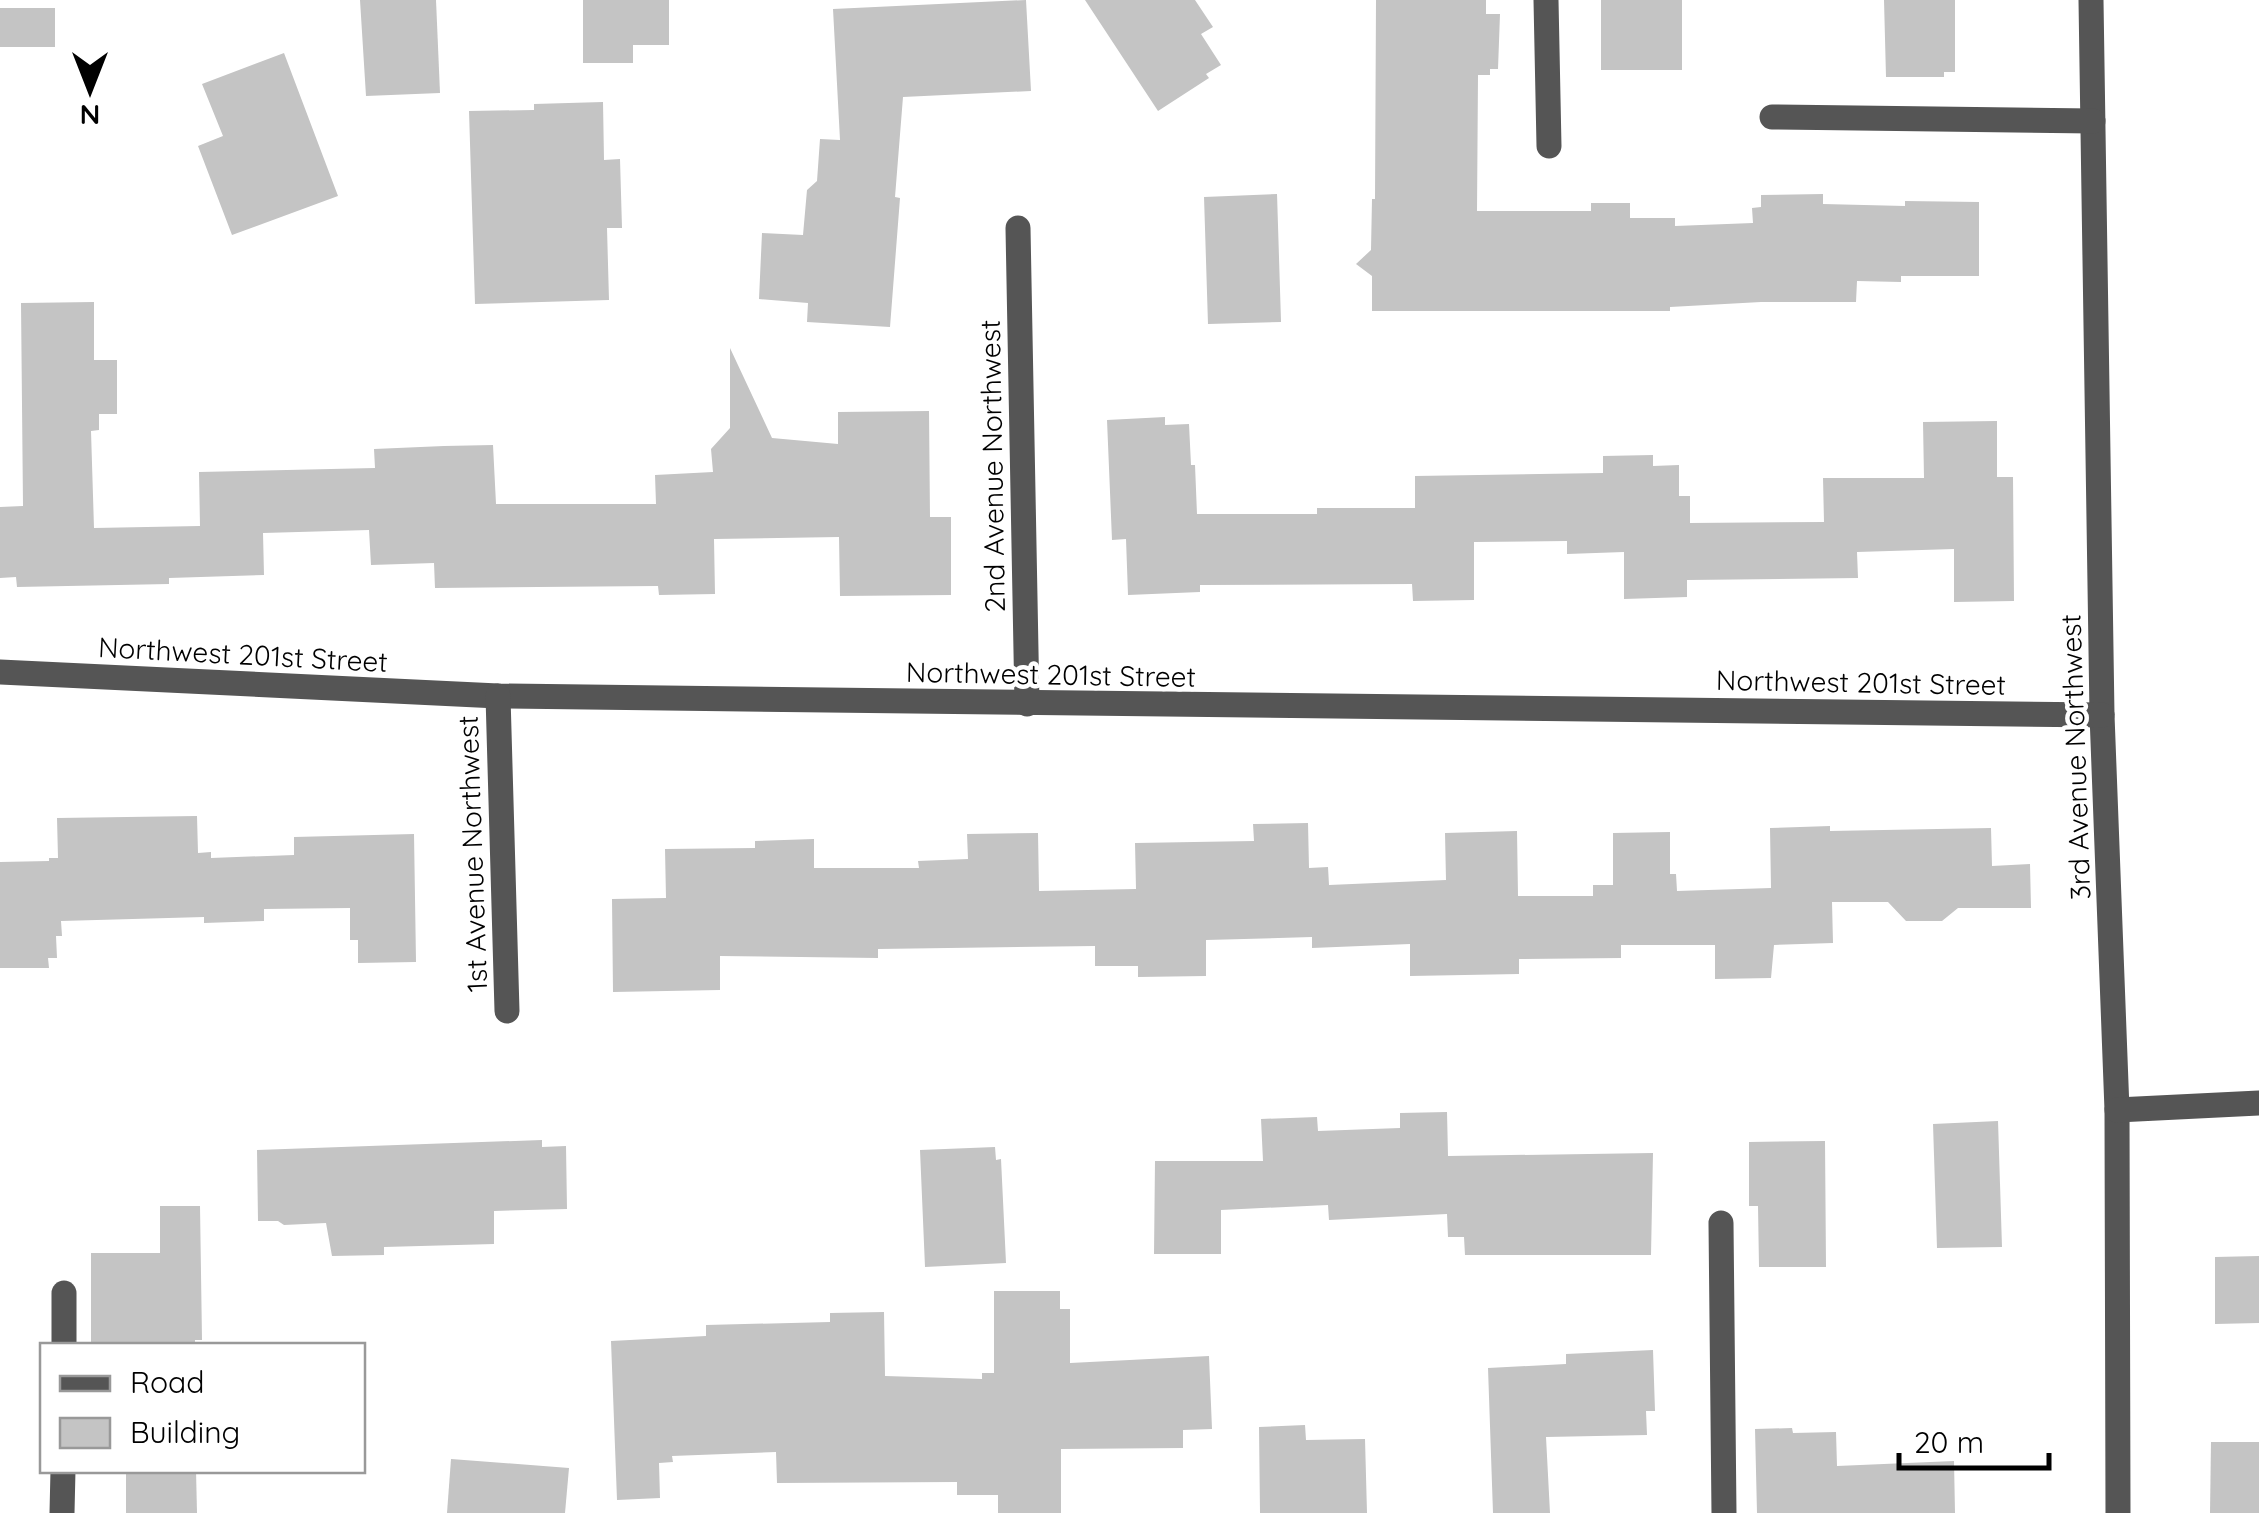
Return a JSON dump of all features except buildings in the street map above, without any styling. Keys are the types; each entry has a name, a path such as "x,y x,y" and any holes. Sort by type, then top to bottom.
{"street":[{"path":"1546,0 1549,146"},
{"name":"3rd Avenue Northwest","path":"2091,0 2102,714 2117,1110 2118,1513"},
{"path":"1772,117 2093,121"},
{"name":"2nd Avenue Northwest","path":"1018,228 1027,704"},
{"name":"Northwest 201st Street","path":"0,672 498,696 2102,714"},
{"name":"1st Avenue Northwest","path":"498,696 507,1011"},
{"path":"2117,1110 2259,1104"},
{"path":"1721,1223 1724,1513"},
{"path":"64,1293 64,1343"},
{"path":"62,1513 63,1473"}]}
